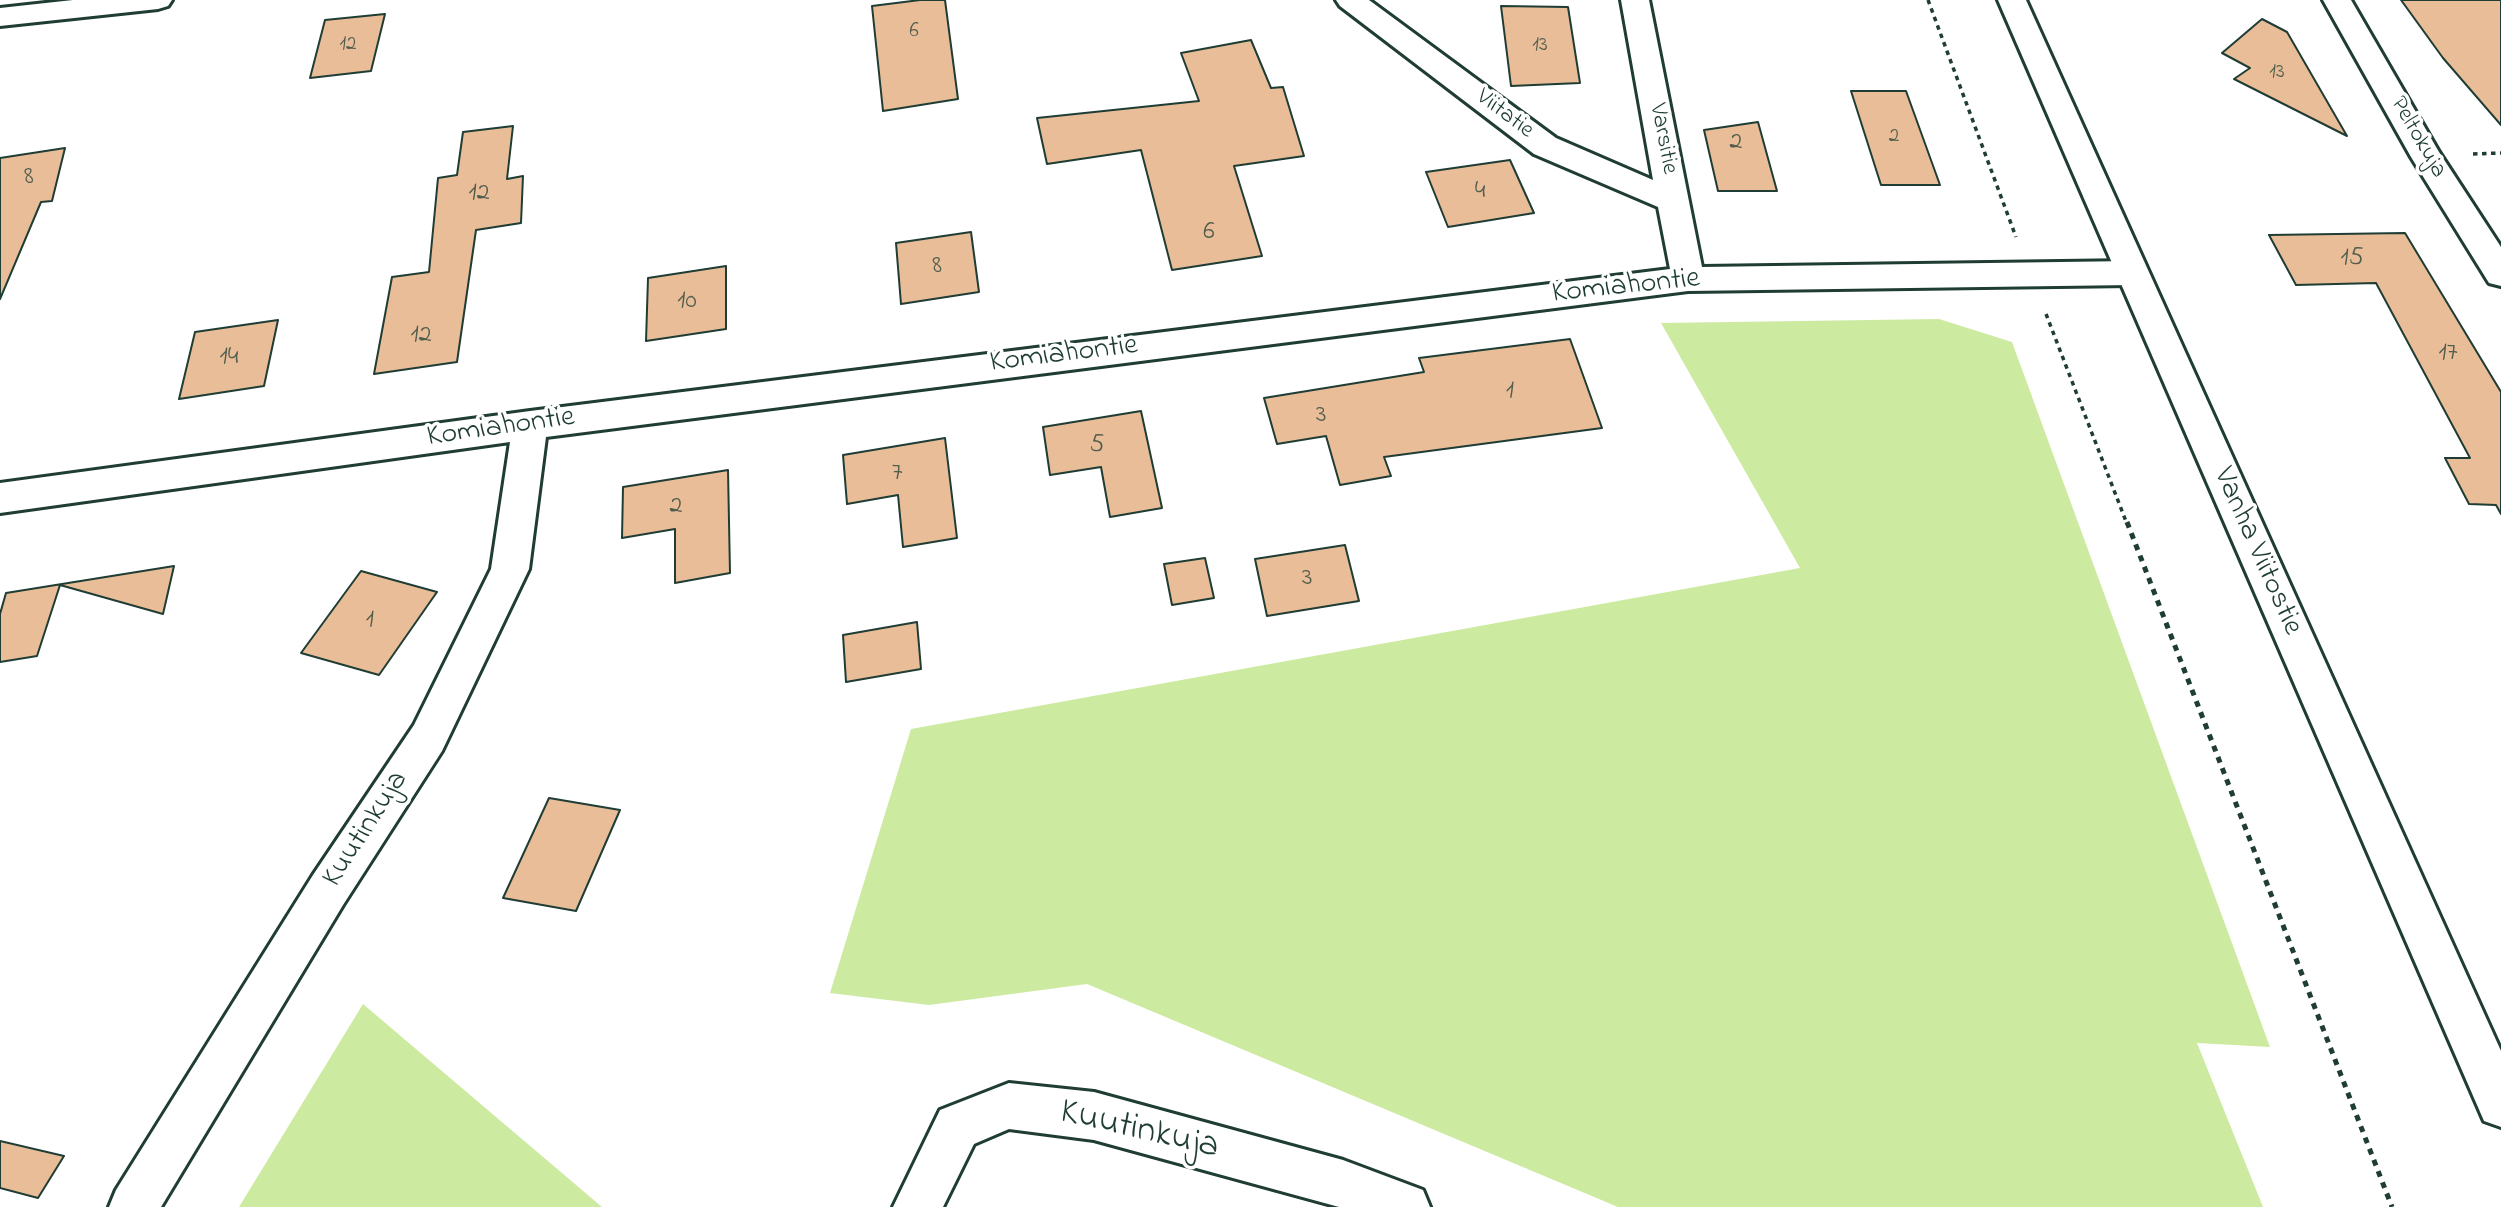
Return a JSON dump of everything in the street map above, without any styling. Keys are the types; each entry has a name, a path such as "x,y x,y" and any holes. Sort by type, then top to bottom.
{"street":[{"path":"0,7 5,0"},
{"path":"0,18 158,0"},
{"name":"Viitatie","path":"1350,0 1545,146 1674,201"},
{"name":"Varsitie","path":"1635,0 1688,279"},
{"name":"Vanha Viitostie","path":"2012,0 2501,1104"},
{"name":"Peltokuja","path":"2337,0 2427,157 2501,274"},
{"name":"Komiahontie","path":"0,499 530,425 1688,279 2132,273"},
{"name":"Kuutinkuja","path":"133,1207 328,890 428,738 510,569 530,425"},
{"name":"Kuutinkuja","path":"917,1207 923,1190 957,1128 1009,1107 1094,1116 1343,1184 1406,1207"}],"path":[{"path":"1928,0 2030,273 2392,1207"}],"green space":[{"path":"1939,319 2012,342 2270,1047 2197,1043 2263,1207 1618,1207 1087,984 929,1005 830,993 911,729 1800,568 1661,323"},
{"path":"363,1004 602,1207 239,1207"}],"building":[{"path":"945,0 958,99 883,111 872,6"},
{"path":"2401,0 2501,0 2501,125 2443,58"},
{"path":"1501,6 1568,7 1580,83 1511,86"},
{"path":"385,14 371,71 310,78 325,20"},
{"path":"2262,19 2287,32 2347,136 2234,79 2250,68 2222,53"},
{"path":"1251,40 1271,88 1283,87 1304,156 1234,166 1262,256 1172,270 1141,150 1047,164 1037,118 1199,101 1181,53"},
{"path":"1851,91 1906,91 1940,185 1881,185"},
{"path":"1758,122 1777,191 1718,191 1704,130"},
{"path":"513,126 507,179 523,176 521,223 476,230 457,362 374,374 392,277 429,272 438,178 457,175 463,132"},
{"path":"65,148 52,201 41,202 0,299 0,158"},
{"path":"1510,160 1534,213 1448,227 1426,172"},
{"path":"971,232 979,292 901,304 896,243"},
{"path":"2405,233 2501,392 2501,514 2496,505 2469,504 2445,458 2470,458 2376,283 2296,285 2269,235"},
{"path":"726,266 726,329 646,341 648,278"},
{"path":"278,320 264,386 179,399 195,332"},
{"path":"1570,339 1602,428 1384,457 1391,476 1340,485 1326,436 1277,444 1264,398 1424,372 1419,358"},
{"path":"1141,411 1162,508 1110,517 1101,467 1050,475 1043,427"},
{"path":"945,438 957,538 903,547 898,495 847,504 843,455"},
{"path":"728,470 730,573 675,583 675,529 622,538 623,487"},
{"path":"1345,545 1359,601 1267,616 1255,559"},
{"path":"1205,558 1214,598 1172,605 1164,564"},
{"path":"174,566 163,614 60,585 37,656 0,662 0,614 6,593"},
{"path":"361,571 437,592 379,675 301,653"},
{"path":"917,622 921,669 846,682 843,635"},
{"path":"549,798 620,810 576,911 503,898"},
{"path":"0,1141 64,1156 38,1198 0,1188"}]}
